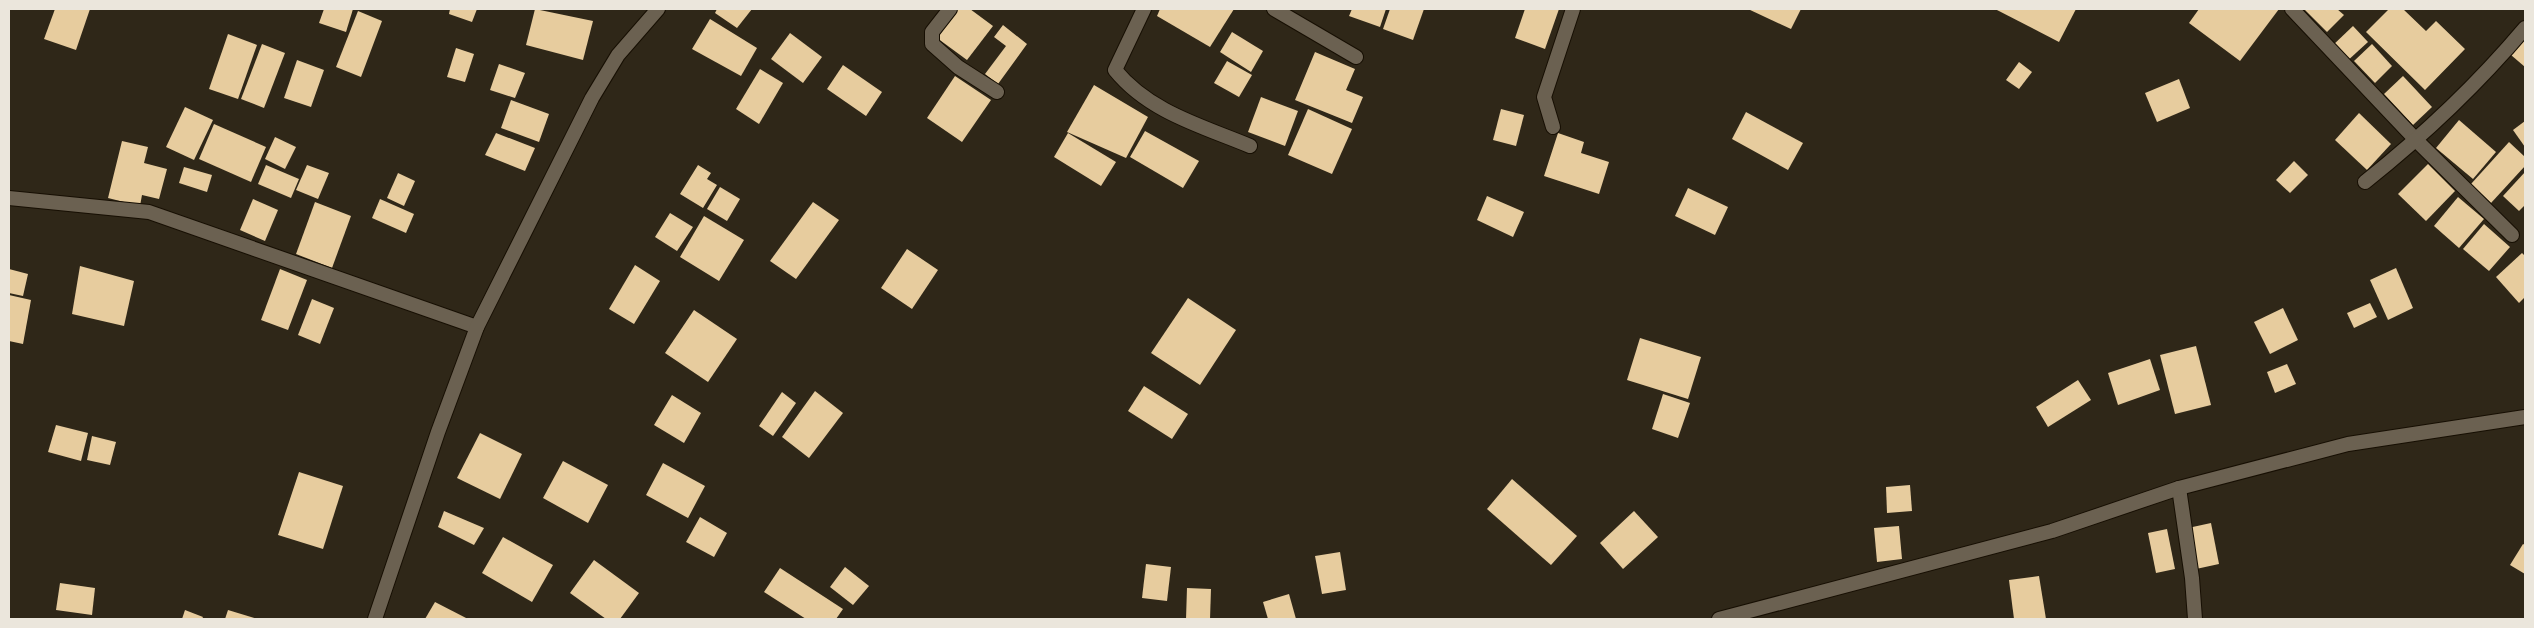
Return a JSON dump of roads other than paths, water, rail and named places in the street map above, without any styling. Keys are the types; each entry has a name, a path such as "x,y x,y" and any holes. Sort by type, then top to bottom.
{"street":[{"path":"375,619 438,432 477,327 592,98 618,54 658,9"},
{"path":"950,9 932,32 932,44 958,67 997,92"},
{"path":"1144,9 1115,70 1142,97 1176,116 1250,146"},
{"path":"1274,9 1356,57"},
{"path":"1553,127 1544,96 1573,9"},
{"path":"2292,9 2417,141 2512,235"},
{"path":"2365,182 2417,141 2493,66 2525,28"},
{"path":"9,198 149,212 477,327"},
{"path":"1719,619 2052,531 2179,488 2348,444 2525,417"},
{"path":"2179,488 2192,578 2195,619"}]}
